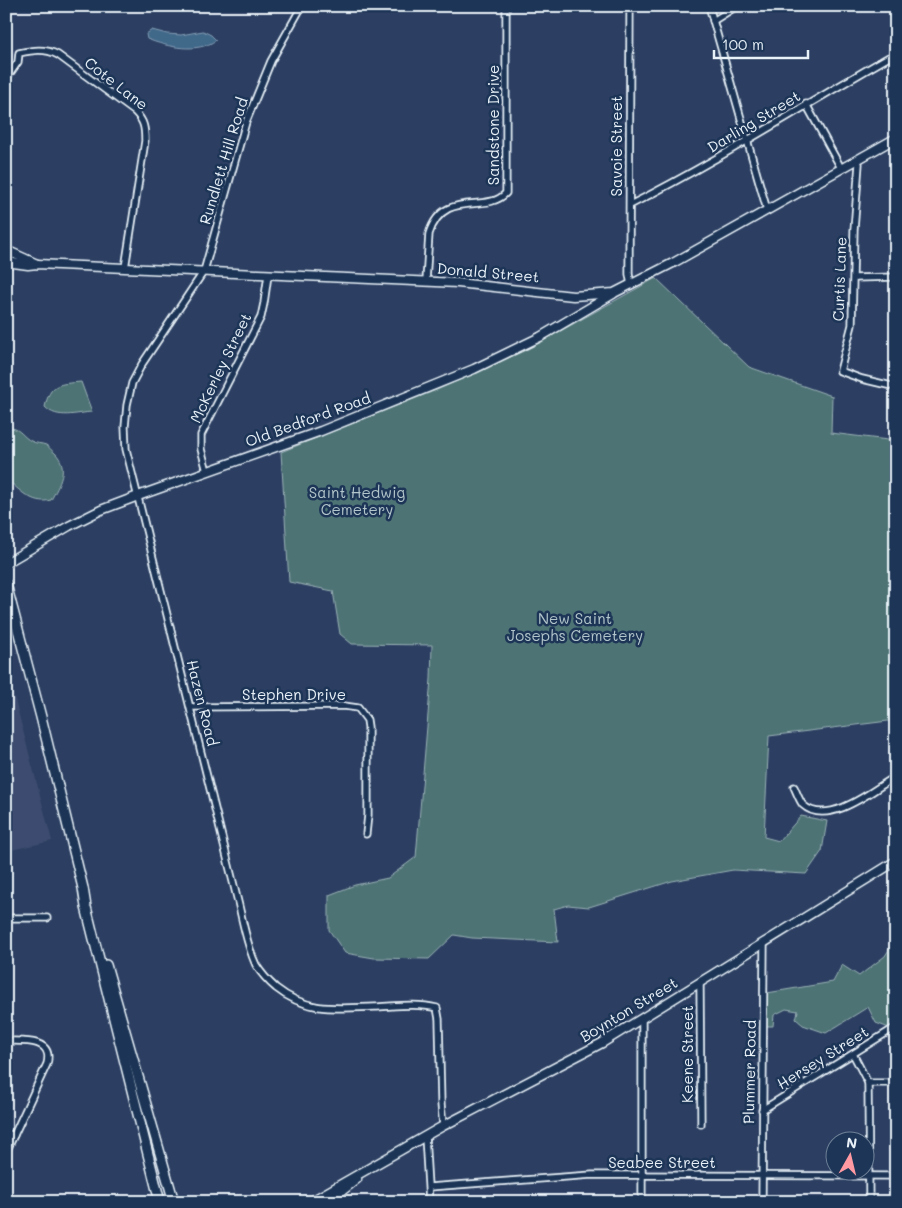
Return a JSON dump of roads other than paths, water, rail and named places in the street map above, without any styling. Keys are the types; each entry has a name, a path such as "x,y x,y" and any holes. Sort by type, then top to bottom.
{"main road":[{"path":"6,584 20,632 160,1202"},
{"path":"83,888 91,909 174,1202"}],"street":[{"name":"Rundlett Hill Road","path":"204,271 246,122 272,61 302,6"},
{"name":"Sandstone Drive","path":"426,281 429,235 439,216 458,205 494,201 500,199 506,193 506,6"},
{"name":"Savoie Street","path":"630,6 629,274 631,285"},
{"path":"709,6 767,210"},
{"path":"713,21 737,6"},
{"name":"Cote Lane","path":"6,79 18,62 19,53 36,50 48,51 58,55 135,112 142,120 145,126 145,141 125,268"},
{"name":"Darling Street","path":"630,205 700,168 806,104 889,57"},
{"path":"806,104 840,168"},
{"name":"Donald Street","path":"6,262 28,265 426,281 488,285 573,296 614,293 896,138"},
{"name":"Curtis Lane","path":"858,159 852,325 840,371 862,379 896,387"},
{"name":"Donald Street","path":"6,250 37,264"},
{"name":"Hazen Road","path":"204,271 142,364 132,383 124,427 126,449 249,944 256,965 270,982 286,996 306,1005 328,1008 417,1005 436,1008 439,1019 442,1126"},
{"name":"McKerley Street","path":"207,471 201,449 202,435 261,317 268,275"},
{"path":"854,278 896,277"},
{"name":"Old Bedford Road","path":"6,563 86,517 402,399 514,350 585,312 614,293"},
{"path":"573,296 582,303 585,312"},
{"name":"Stephen Drive","path":"190,707 344,706 358,708 367,720 368,727 368,816 366,834"},
{"path":"794,787 804,806 818,811 833,811 846,806 896,776"},
{"name":"Boynton Street","path":"310,1202 442,1126 585,1053 896,861"},
{"path":"6,918 47,918"},
{"name":"Plummer Road","path":"762,1202 764,944"},
{"name":"Keene Street","path":"700,983 701,1124"},
{"path":"642,1019 642,1202"},
{"name":"Hersey Street","path":"762,1110 896,1027"},
{"path":"6,1041 37,1043 44,1048 48,1055 46,1064 6,1152"},
{"path":"853,1054 868,1083 869,1130"},
{"path":"868,1083 896,1084"},
{"path":"6,1134 14,1134"},
{"path":"425,1136 429,1202"},
{"name":"Boynton Street","path":"328,1202 370,1168"},
{"name":"Seabee Street","path":"429,1186 564,1176 824,1176"},
{"name":"Seabee Street","path":"874,1176 896,1176"},
{"path":"869,1180 869,1202"}],"park label":[{"name":"Saint Hedwig Cemetery","path":"357,502"},
{"name":"New Saint Josephs Cemetery","path":"575,628"}]}
